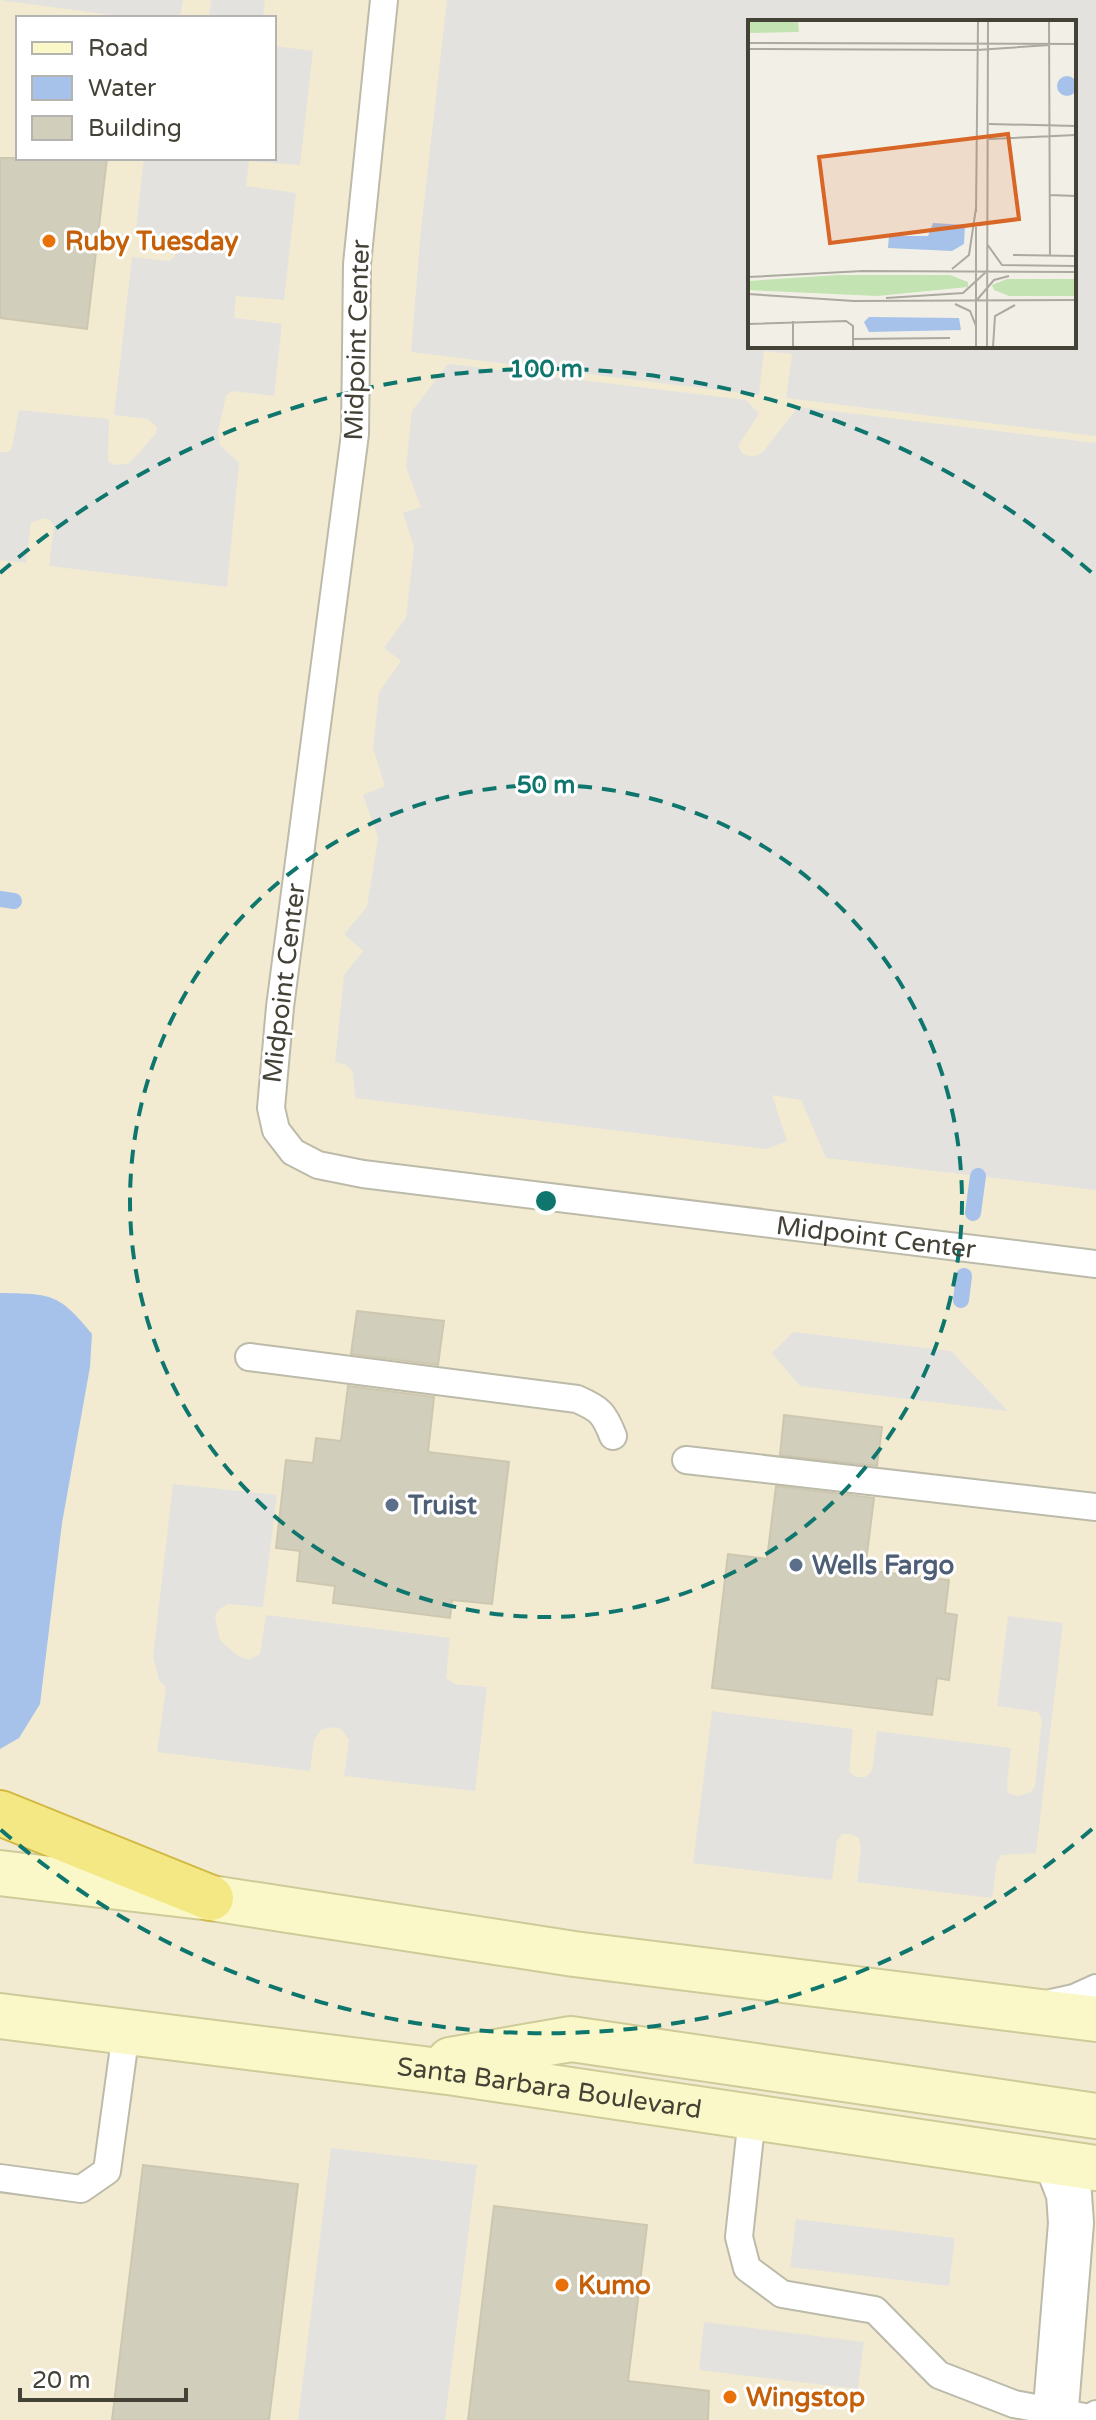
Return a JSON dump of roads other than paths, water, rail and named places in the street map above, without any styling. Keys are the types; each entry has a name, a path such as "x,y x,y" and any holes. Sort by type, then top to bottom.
{"highway":[{"path":"0,1813 211,1898"}],"main road":[{"path":"0,1873 211,1898 574,1954 1096,2019"},
{"name":"Santa Barbara Boulevard","path":"0,2016 408,2068 1077,2166"},
{"path":"408,2068 571,2039 1096,2116"}],"street":[{"path":"1068,2417 1069,2194 1077,2166"}],"lane":[{"name":"Midpoint Center","path":"384,0 357,264 355,434 277,1035 271,1108 276,1130 293,1152 318,1165 363,1174 1096,1264"},
{"path":"249,1357 577,1399 605,1415 613,1436"},
{"path":"686,1460 1096,1507"},
{"path":"1022,2009 1074,1998 1096,1988"},
{"path":"0,2178 81,2189 107,2171 126,2032"},
{"path":"752,2117 739,2237 747,2268 782,2294 875,2310 939,2375 1014,2404 1068,2417"}],"water":[{"path":"0,1293 53,1298 71,1310 92,1334 90,1367 62,1523 40,1704 19,1738 0,1749"}],"waterway":[{"path":"0,899 14,901"},
{"path":"973,1213 978,1176"},
{"path":"961,1300 964,1276"}],"place":[{"name":"Ruby Tuesday","path":"49,241"},
{"name":"Truist","path":"392,1505"},
{"name":"Wells Fargo","path":"796,1565"},
{"name":"Kumo","path":"562,2285"},
{"name":"Wingstop","path":"730,2397"}]}
